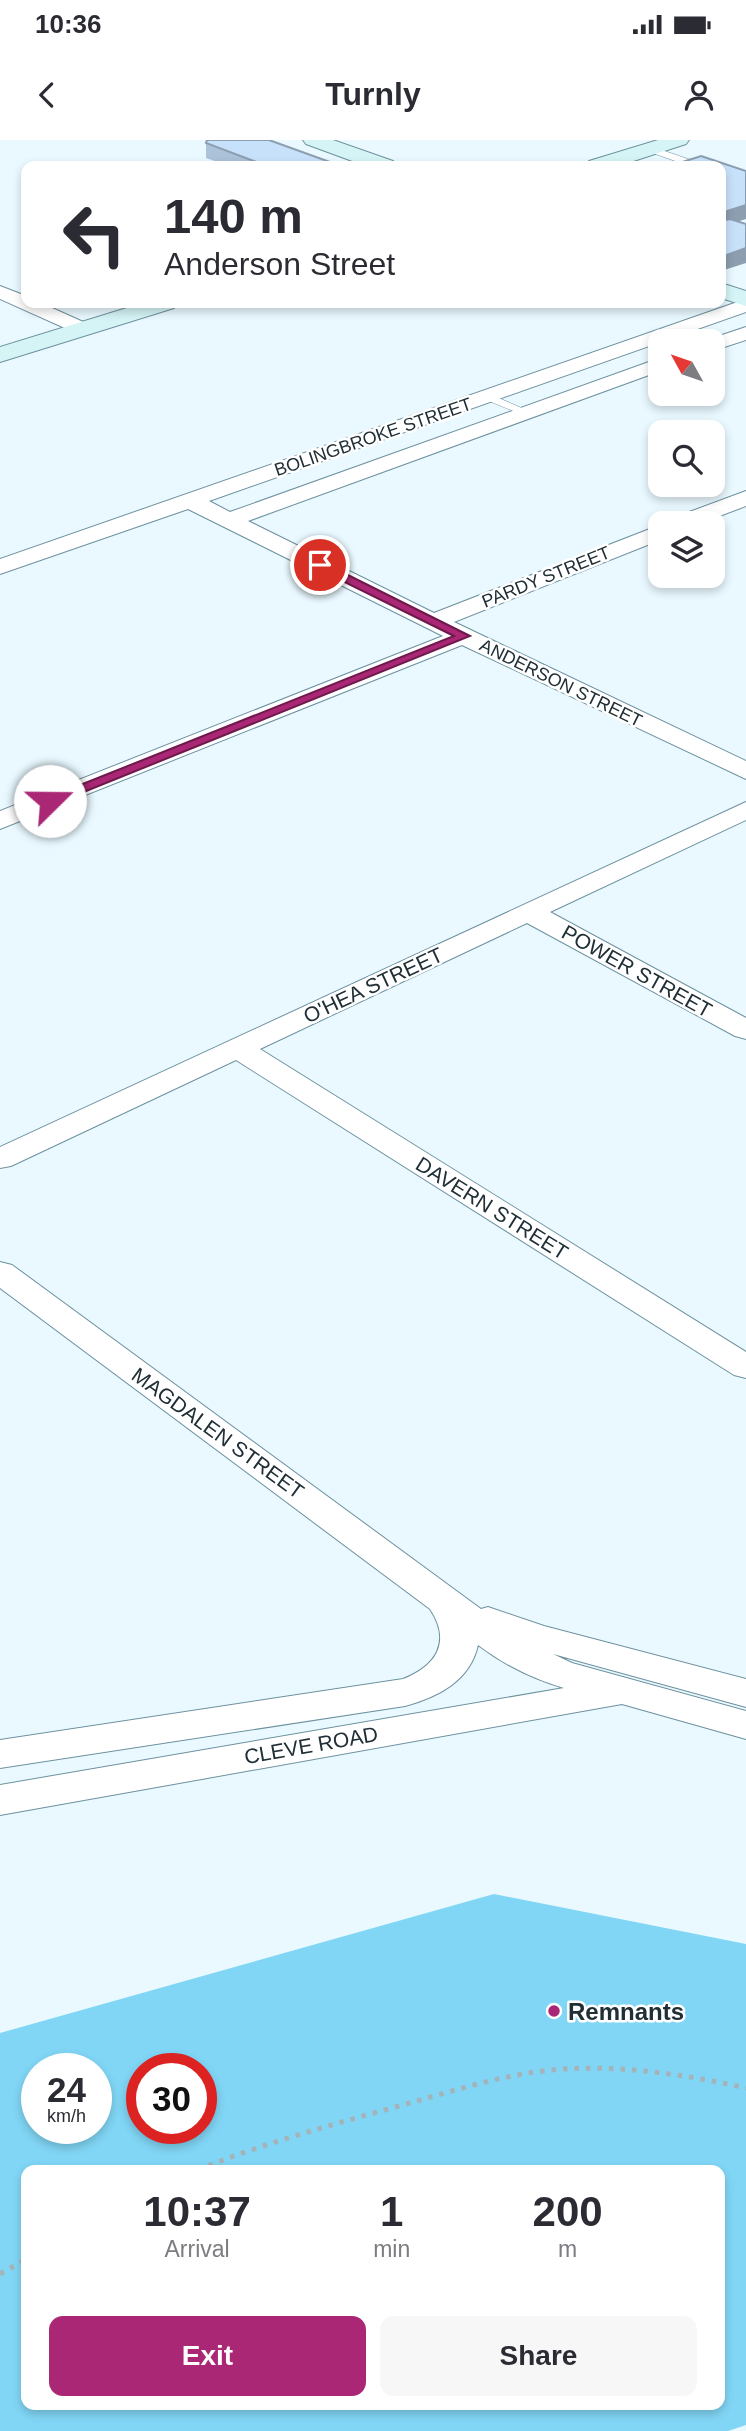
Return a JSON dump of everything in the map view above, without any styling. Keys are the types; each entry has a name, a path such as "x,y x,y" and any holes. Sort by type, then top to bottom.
{"main road":[{"path":"313,140 372,161"},
{"path":"615,161 679,140"},
{"path":"726,292 746,302"},
{"path":"0,355 150,308"}],"street":[{"path":"0,292 21,301"},
{"name":"BOLINGBROKE STREET","path":"0,567 488,397 746,302"},
{"path":"36,308 83,329"},
{"path":"725,340 746,333"},
{"name":"BOLINGBROKE STREET","path":"229,520 648,368"},
{"path":"712,511 746,498"},
{"name":"ANDERSON STREET","path":"187,500 433,622 746,771"},
{"name":"PARDY STREET","path":"433,622 648,537"},
{"path":"0,821 464,636"},
{"name":"O'HEA STREET","path":"0,1159 746,810"},
{"name":"POWER STREET","path":"528,912 746,1030"},
{"name":"DAVERN STREET","path":"238,1048 746,1367"},
{"name":"MAGDALEN STREET","path":"0,1272 436,1594 486,1634 533,1662 559,1673 746,1725"},
{"name":"MAGDALEN STREET","path":"436,1594 469,1612 504,1626 746,1692"},
{"name":"CLEVE ROAD","path":"0,1754 400,1694 421,1687 445,1671 460,1643 459,1621 436,1594"},
{"name":"CLEVE ROAD","path":"0,1800 623,1691"}],"lane":[{"path":"650,149 685,161"},
{"path":"488,397 527,413"}],"path":[{"path":"210,2165 291,2135 511,2076 570,2069 648,2072 712,2080 746,2088"},
{"path":"0,2274 21,2262"}],"shaded area":[{"path":"494,1894 746,1944 746,2425 728,2431 0,2431 0,2033"}],"building":[{"path":"207,140 269,140 327,161 254,161 206,143"},
{"path":"701,156 716,161 686,161"},
{"path":"726,164 746,171 746,205 726,211"},
{"path":"726,220 746,224 746,248 726,255"}],"place":[{"name":"Remnants","path":"554,2011"}],"route":[{"path":"50,801 464,636 320,565"}]}
